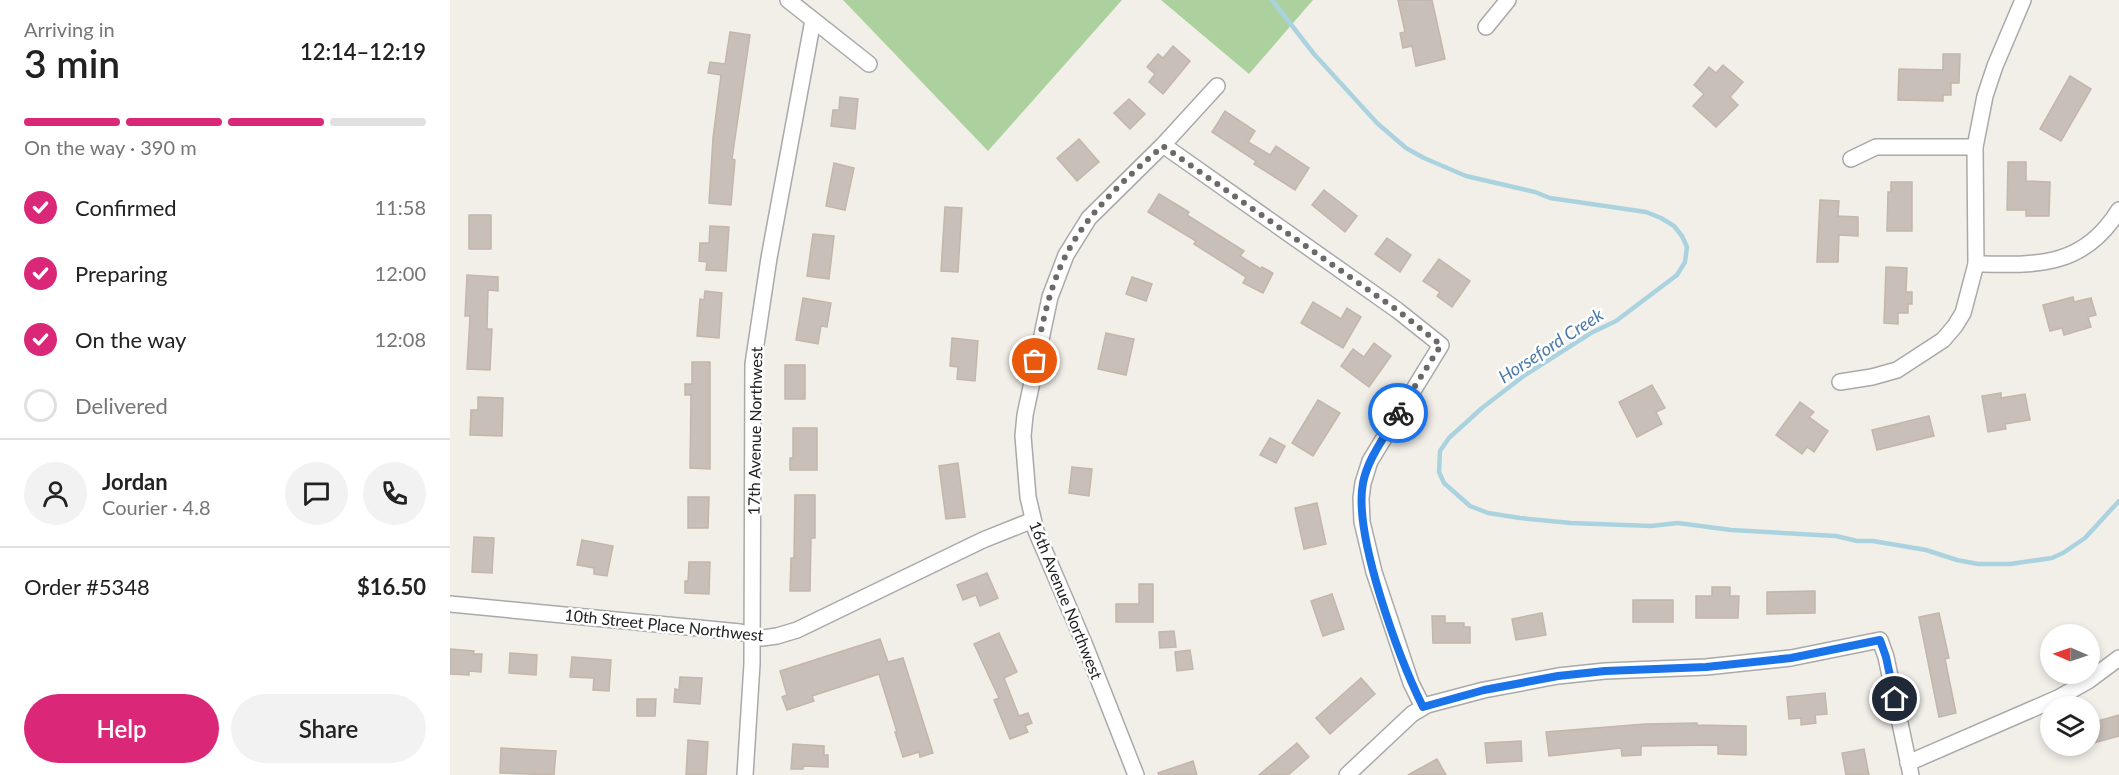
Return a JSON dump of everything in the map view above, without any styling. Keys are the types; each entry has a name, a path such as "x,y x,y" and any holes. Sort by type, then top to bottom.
{"street":[{"path":"788,0 869,64"},
{"path":"1486,27 1508,0"},
{"path":"1840,382 1897,370 1943,340 1963,313 1976,264 1975,147 1985,96 2023,0"},
{"name":"17th Avenue Northwest","path":"746,775 752,664 753,363 767,269 813,20"},
{"name":"16th Avenue Northwest","path":"1136,775 1115,718 1033,520 1028,496 1024,426 1050,297 1066,255 1089,218 1163,146 1217,86"},
{"path":"1163,146 1397,310 1441,345 1370,461 1361,498 1362,522 1377,583 1411,683 1423,707"},
{"path":"1851,159 1876,147 1975,147"},
{"path":"1976,264 2030,265 2059,260 2075,253 2104,231 2119,210"},
{"name":"10th Street Place Northwest","path":"450,604 752,634 762,638 777,636 797,630 983,540 1033,520"},
{"path":"1347,775 1423,707 1484,690 1558,676 1605,671 1706,667 1780,660 1880,640 1886,657 1909,769 2058,698 2088,681 2119,658"}],"green space":[{"path":"843,0 1122,0 988,151"},
{"path":"1161,0 1313,0 1249,74"}],"building":[{"path":"1398,0 1432,0 1445,59 1416,66 1412,46 1403,48 1400,33 1405,32"},
{"path":"730,32 750,35 732,159 735,160 731,205 709,203 713,138 721,75 708,73 710,62 725,64"},
{"path":"1173,46 1190,61 1163,94 1149,82 1155,74 1147,67 1158,54 1163,58"},
{"path":"1943,54 1960,54 1959,83 1951,83 1951,95 1943,95 1943,101 1898,100 1899,69 1943,70"},
{"path":"1723,65 1743,82 1730,97 1738,105 1716,127 1693,106 1704,94 1694,85 1709,67 1716,73"},
{"path":"2070,76 2091,89 2061,141 2040,129"},
{"path":"840,97 858,99 855,129 831,126 833,110 839,110"},
{"path":"1129,99 1145,114 1130,129 1114,113"},
{"path":"1225,111 1255,131 1248,142 1270,155 1276,146 1309,168 1295,190 1254,164 1256,161 1212,132"},
{"path":"1079,139 1099,162 1077,181 1057,158"},
{"path":"2008,162 2026,162 2026,181 2050,182 2049,216 2026,216 2026,210 2007,210"},
{"path":"834,163 854,168 845,210 826,206"},
{"path":"1891,182 1912,182 1912,231 1887,231 1888,192 1891,192"},
{"path":"1324,190 1357,216 1345,232 1312,205"},
{"path":"1159,194 1189,212 1187,215 1244,251 1240,256 1261,269 1262,267 1273,273 1263,293 1243,283 1246,277 1194,244 1196,241 1148,212"},
{"path":"1820,200 1839,201 1838,216 1858,217 1858,236 1839,235 1838,262 1817,262"},
{"path":"945,207 962,208 958,272 941,271"},
{"path":"469,215 491,215 491,249 469,249"},
{"path":"710,226 729,227 726,271 706,270 707,262 699,261 700,243 709,243"},
{"path":"813,234 834,236 829,279 807,276"},
{"path":"1387,238 1411,255 1400,272 1375,254"},
{"path":"1439,259 1470,281 1452,307 1437,296 1440,292 1423,281"},
{"path":"1886,267 1907,268 1906,292 1912,292 1912,304 1908,304 1908,313 1898,313 1898,324 1884,323"},
{"path":"467,275 498,277 498,291 488,290 487,329 492,329 490,370 467,369 470,316 465,316"},
{"path":"1132,277 1152,284 1146,301 1126,294"},
{"path":"705,291 722,293 719,338 697,336 700,299 704,300"},
{"path":"2073,297 2074,302 2091,298 2096,315 2088,317 2091,327 2064,335 2062,328 2050,331 2043,305"},
{"path":"803,298 831,303 827,327 821,326 818,344 796,340"},
{"path":"1313,302 1341,319 1347,308 1361,317 1343,348 1301,323"},
{"path":"1106,333 1134,339 1126,375 1098,369"},
{"path":"952,338 978,341 975,381 957,379 958,367 950,366"},
{"path":"1374,343 1391,356 1369,387 1341,366 1353,349 1364,357"},
{"path":"692,362 710,362 710,469 690,468 691,395 685,395 685,384 692,384"},
{"path":"785,365 805,365 805,399 785,399"},
{"path":"1652,385 1665,408 1656,412 1662,424 1637,437 1619,402"},
{"path":"2001,393 2001,398 2025,394 2030,420 2005,424 2006,429 1988,432 1982,396"},
{"path":"478,397 503,398 502,436 470,435 471,410 478,410"},
{"path":"1318,400 1340,413 1313,456 1292,443"},
{"path":"1800,402 1814,412 1809,417 1828,431 1814,452 1807,447 1802,454 1776,435"},
{"path":"1929,416 1934,436 1877,450 1872,430"},
{"path":"793,428 817,428 817,470 790,470 790,458 793,458"},
{"path":"1270,438 1285,446 1276,463 1260,455"},
{"path":"958,463 965,517 946,519 939,466"},
{"path":"1072,467 1092,469 1089,496 1069,493"},
{"path":"795,495 815,495 815,538 811,538 810,591 790,591 791,558 794,558"},
{"path":"688,497 709,497 708,528 688,528"},
{"path":"1317,503 1326,544 1304,549 1295,508"},
{"path":"474,537 494,538 492,573 472,572"},
{"path":"582,540 613,546 607,576 594,574 594,568 577,565"},
{"path":"689,562 710,562 709,594 685,593"},
{"path":"987,573 998,598 980,606 976,595 963,600 957,585"},
{"path":"1139,584 1153,584 1153,622 1116,622 1116,604 1139,604"},
{"path":"1712,587 1730,587 1730,596 1739,596 1738,618 1696,618 1696,596 1712,596"},
{"path":"1815,591 1815,613 1767,614 1767,592"},
{"path":"1332,594 1344,629 1323,636 1311,601"},
{"path":"1633,600 1673,600 1673,622 1633,622"},
{"path":"1542,613 1546,635 1516,640 1512,619"},
{"path":"1939,613 1949,658 1945,659 1956,713 1939,717 1919,617"},
{"path":"1432,616 1445,616 1445,623 1464,623 1464,627 1470,627 1470,643 1433,643"},
{"path":"1174,631 1176,647 1160,648 1159,632"},
{"path":"999,633 1017,672 1004,678 1019,716 1028,713 1032,723 1025,726 1028,732 1010,739 994,700 999,698 974,644"},
{"path":"880,639 888,662 903,658 933,753 920,757 919,752 903,757 879,674 812,696 814,701 787,710 782,697 787,695 780,671"},
{"path":"450,649 482,654 481,672 469,671 469,675 450,674"},
{"path":"1190,650 1193,669 1177,671 1175,652"},
{"path":"510,653 537,655 536,675 509,673"},
{"path":"572,657 611,660 609,691 593,690 594,678 570,677"},
{"path":"680,677 702,678 700,704 674,702 675,689 679,690"},
{"path":"1361,678 1375,694 1330,734 1316,718"},
{"path":"1825,693 1827,714 1815,715 1816,723 1801,725 1801,718 1789,719 1787,697"},
{"path":"637,699 656,699 655,716 637,716"},
{"path":"2119,715 2119,736 2100,741 2100,720"},
{"path":"1697,723 1697,725 1746,726 1746,755 1718,754 1718,745 1641,746 1641,755 1622,756 1621,748 1549,756 1546,732 1645,724"},
{"path":"688,740 708,742 706,775 686,775"},
{"path":"1521,741 1522,761 1487,763 1485,743"},
{"path":"1297,743 1309,757 1288,775 1259,775"},
{"path":"793,744 824,746 824,755 828,755 828,767 803,766 803,769 791,769"},
{"path":"501,748 556,751 554,775 500,773"},
{"path":"1864,749 1869,775 1846,775 1842,753"},
{"path":"1437,759 1446,775 1408,775"},
{"path":"1193,761 1197,775 1159,775 1158,773"}],"waterway":[{"name":"Horseford Creek","path":"1272,0 1314,54 1377,123 1406,148 1466,176 1535,192 1550,198 1646,212 1674,226 1687,247 1685,262 1677,275 1616,321 1591,333 1525,375 1482,408 1449,438 1440,451 1439,472 1444,483 1470,506 1488,513 1571,523 1651,526 1678,523 1731,530 1836,536 1926,550 1978,564 2010,564 2052,558 2063,553 2085,538 2119,501"}],"way so far":[{"path":"1035,361 1050,297 1066,255 1089,218 1163,146 1205,173 1397,310 1441,345 1398,413"}],"route":[{"path":"1398,413 1366,470 1361,498 1362,522 1384,604 1411,683 1423,707 1510,684 1558,676 1605,671 1706,667 1791,658 1880,640 1895,699"}]}
